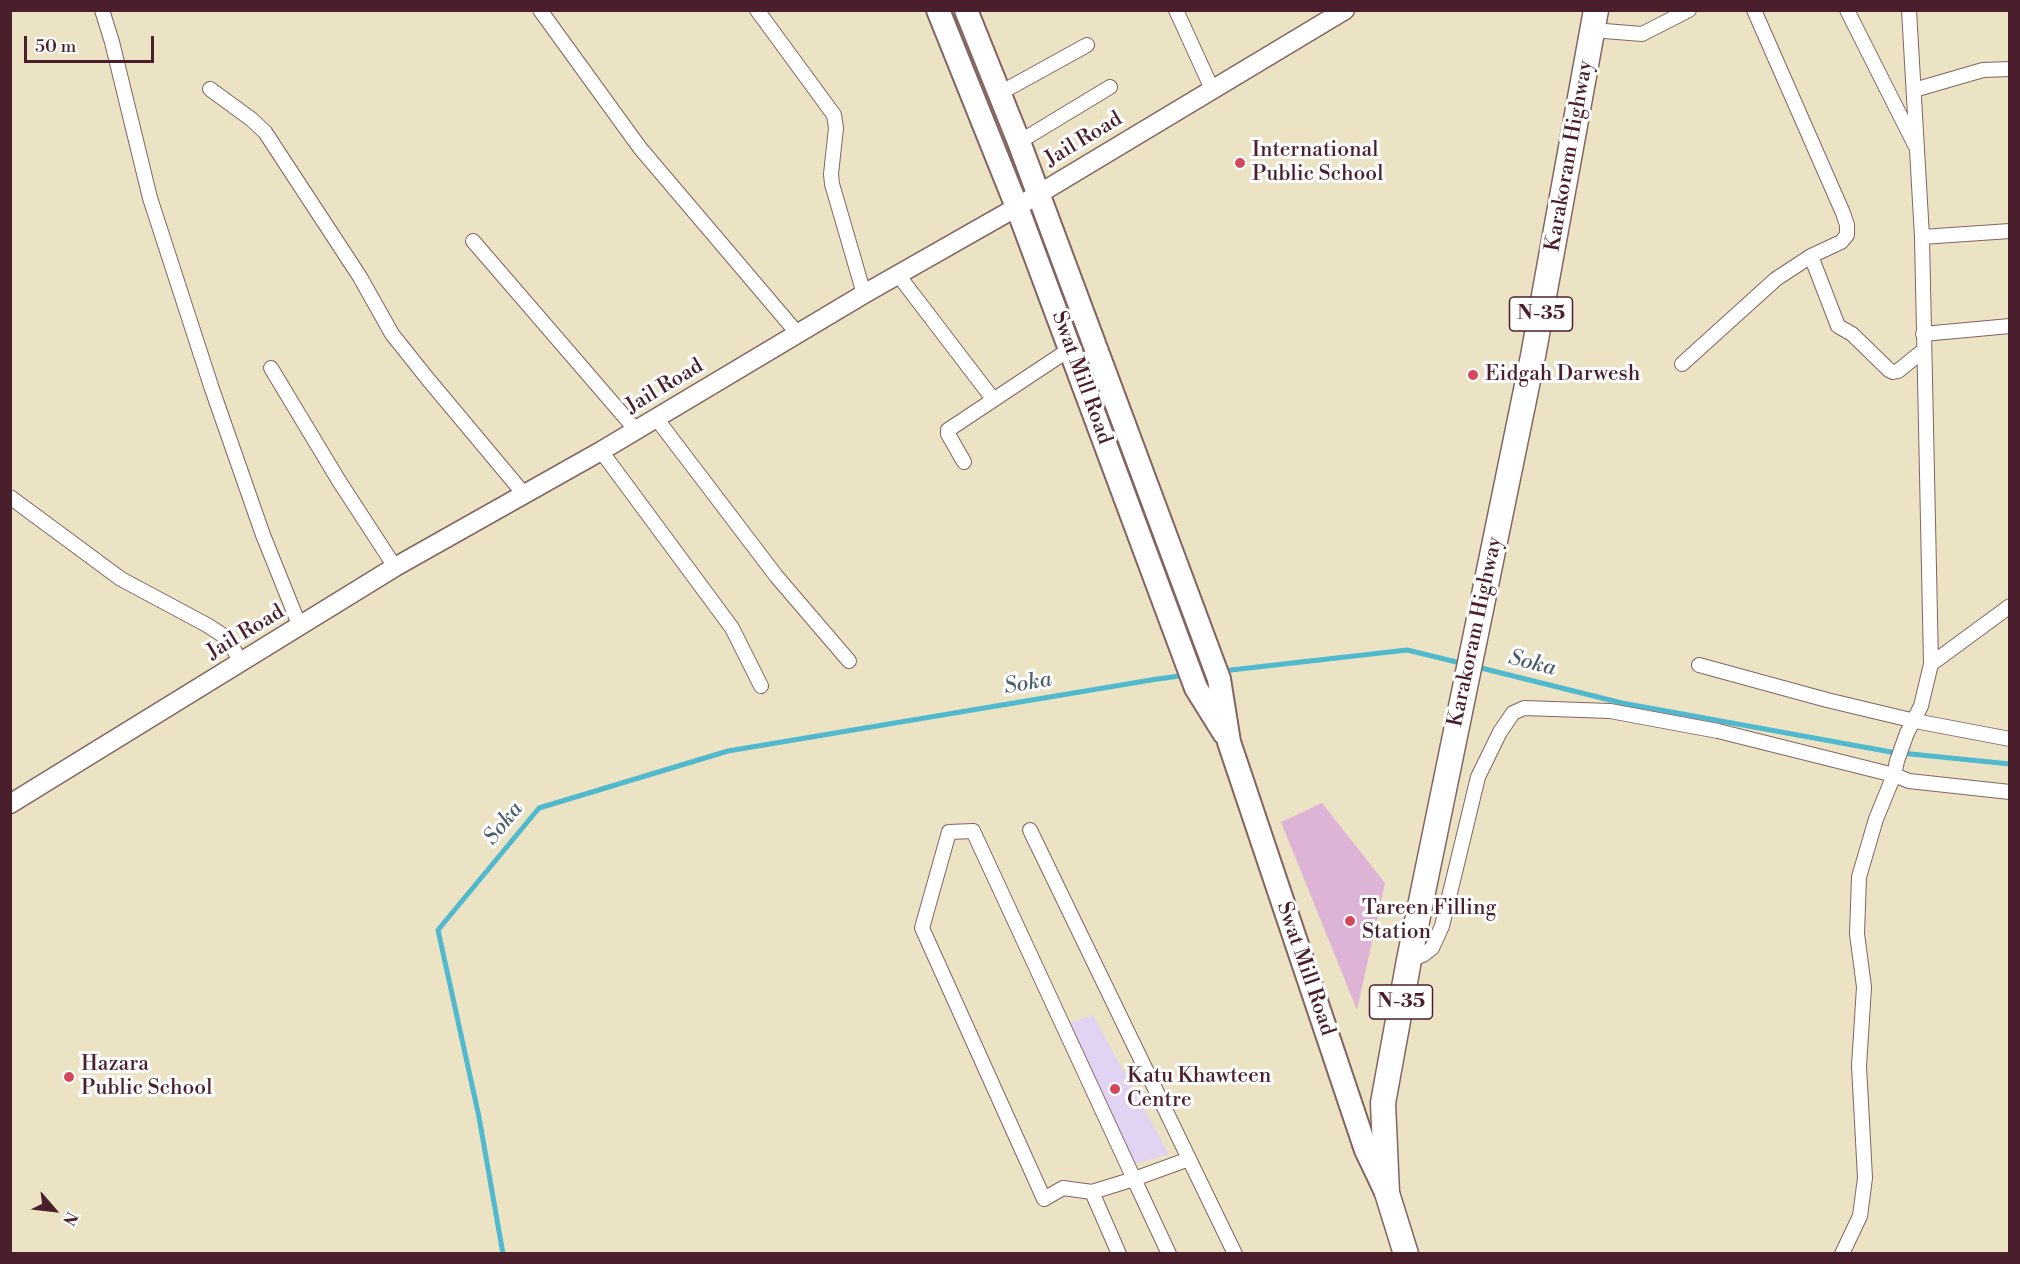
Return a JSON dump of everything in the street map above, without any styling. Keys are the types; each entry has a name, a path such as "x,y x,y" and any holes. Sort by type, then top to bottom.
{"highway":[{"name":"Karakoram Highway","path":"1406,1254 1387,1193 1383,1103 1451,750 1533,356 1594,20"}],"main road":[{"name":"Swat Mill Road","path":"938,10 1017,207 1196,688 1229,742"},
{"name":"Swat Mill Road","path":"966,10 1019,142 1219,679 1229,742 1366,1150 1387,1193"}],"street":[{"path":"102,10 150,198 263,535 300,627"},
{"path":"540,10 640,148 798,334"},
{"path":"757,10 834,115 836,128 832,184 864,294"},
{"path":"1176,10 1212,89"},
{"name":"Jail Road","path":"10,804 395,567 601,451 864,294 1017,207 1345,10"},
{"path":"1594,20 1642,34 1689,10"},
{"path":"1682,364 1776,279 1811,256 1841,242 1847,235 1847,225 1754,10"},
{"path":"1847,10 1917,150"},
{"path":"1842,1254 1860,1216 1865,1178 1859,1066 1864,987 1857,934 1859,878 1876,819 1894,775 1907,733 1921,706 1931,664 1922,237 1909,10"},
{"path":"1000,93 1087,45"},
{"path":"1914,90 1983,70 2010,69"},
{"path":"1019,142 1110,87"},
{"path":"210,88 266,132 360,277 392,334 524,494"},
{"path":"1922,237 2010,231"},
{"path":"473,241 636,430"},
{"path":"1811,256 1838,326 1852,334 1889,370 1898,371 1924,350"},
{"path":"899,276 993,399"},
{"path":"1923,334 2010,326"},
{"path":"964,462 948,430 1070,349"},
{"path":"271,368 339,481 395,567"},
{"path":"656,418 777,577 849,661"},
{"path":"601,451 732,628 761,686"},
{"path":"10,497 121,579 224,636 232,645 240,663"},
{"path":"1931,664 2010,606"},
{"path":"1699,665 1915,721 2010,739"},
{"path":"1409,960 1424,955 1432,948 1442,926 1478,777 1500,732 1513,713 1524,708 1610,711 1718,731 1894,775 1909,781 2010,792"},
{"path":"1030,830 1235,1254"},
{"path":"1169,1254 1134,1179 973,831 949,832 922,928 1044,1199 1063,1188 1092,1192 1134,1179 1189,1159"},
{"path":"1092,1192 1119,1254"}],"shaded area":[{"name":"Katu Khawteen Centre","path":"1093,1015 1169,1154 1135,1164 1063,1025"}],"building":[{"path":"1322,803 1385,883 1357,1010 1281,822"}],"waterway":[{"name":"Soka","path":"1222,671 1407,650 1465,664"},
{"name":"Soka","path":"1477,667 1622,703 1891,752 2010,764"},
{"name":"Soka","path":"503,1254 479,1117 438,930 539,808 728,751 1186,675"}],"place":[{"name":"International Public School","path":"1240,163"},
{"name":"Eidgah Darwesh","path":"1473,375"},
{"name":"Tareen Filling Station","path":"1350,921"},
{"name":"Hazara Public School","path":"69,1077"},
{"name":"Katu Khawteen Centre","path":"1115,1089"}]}
